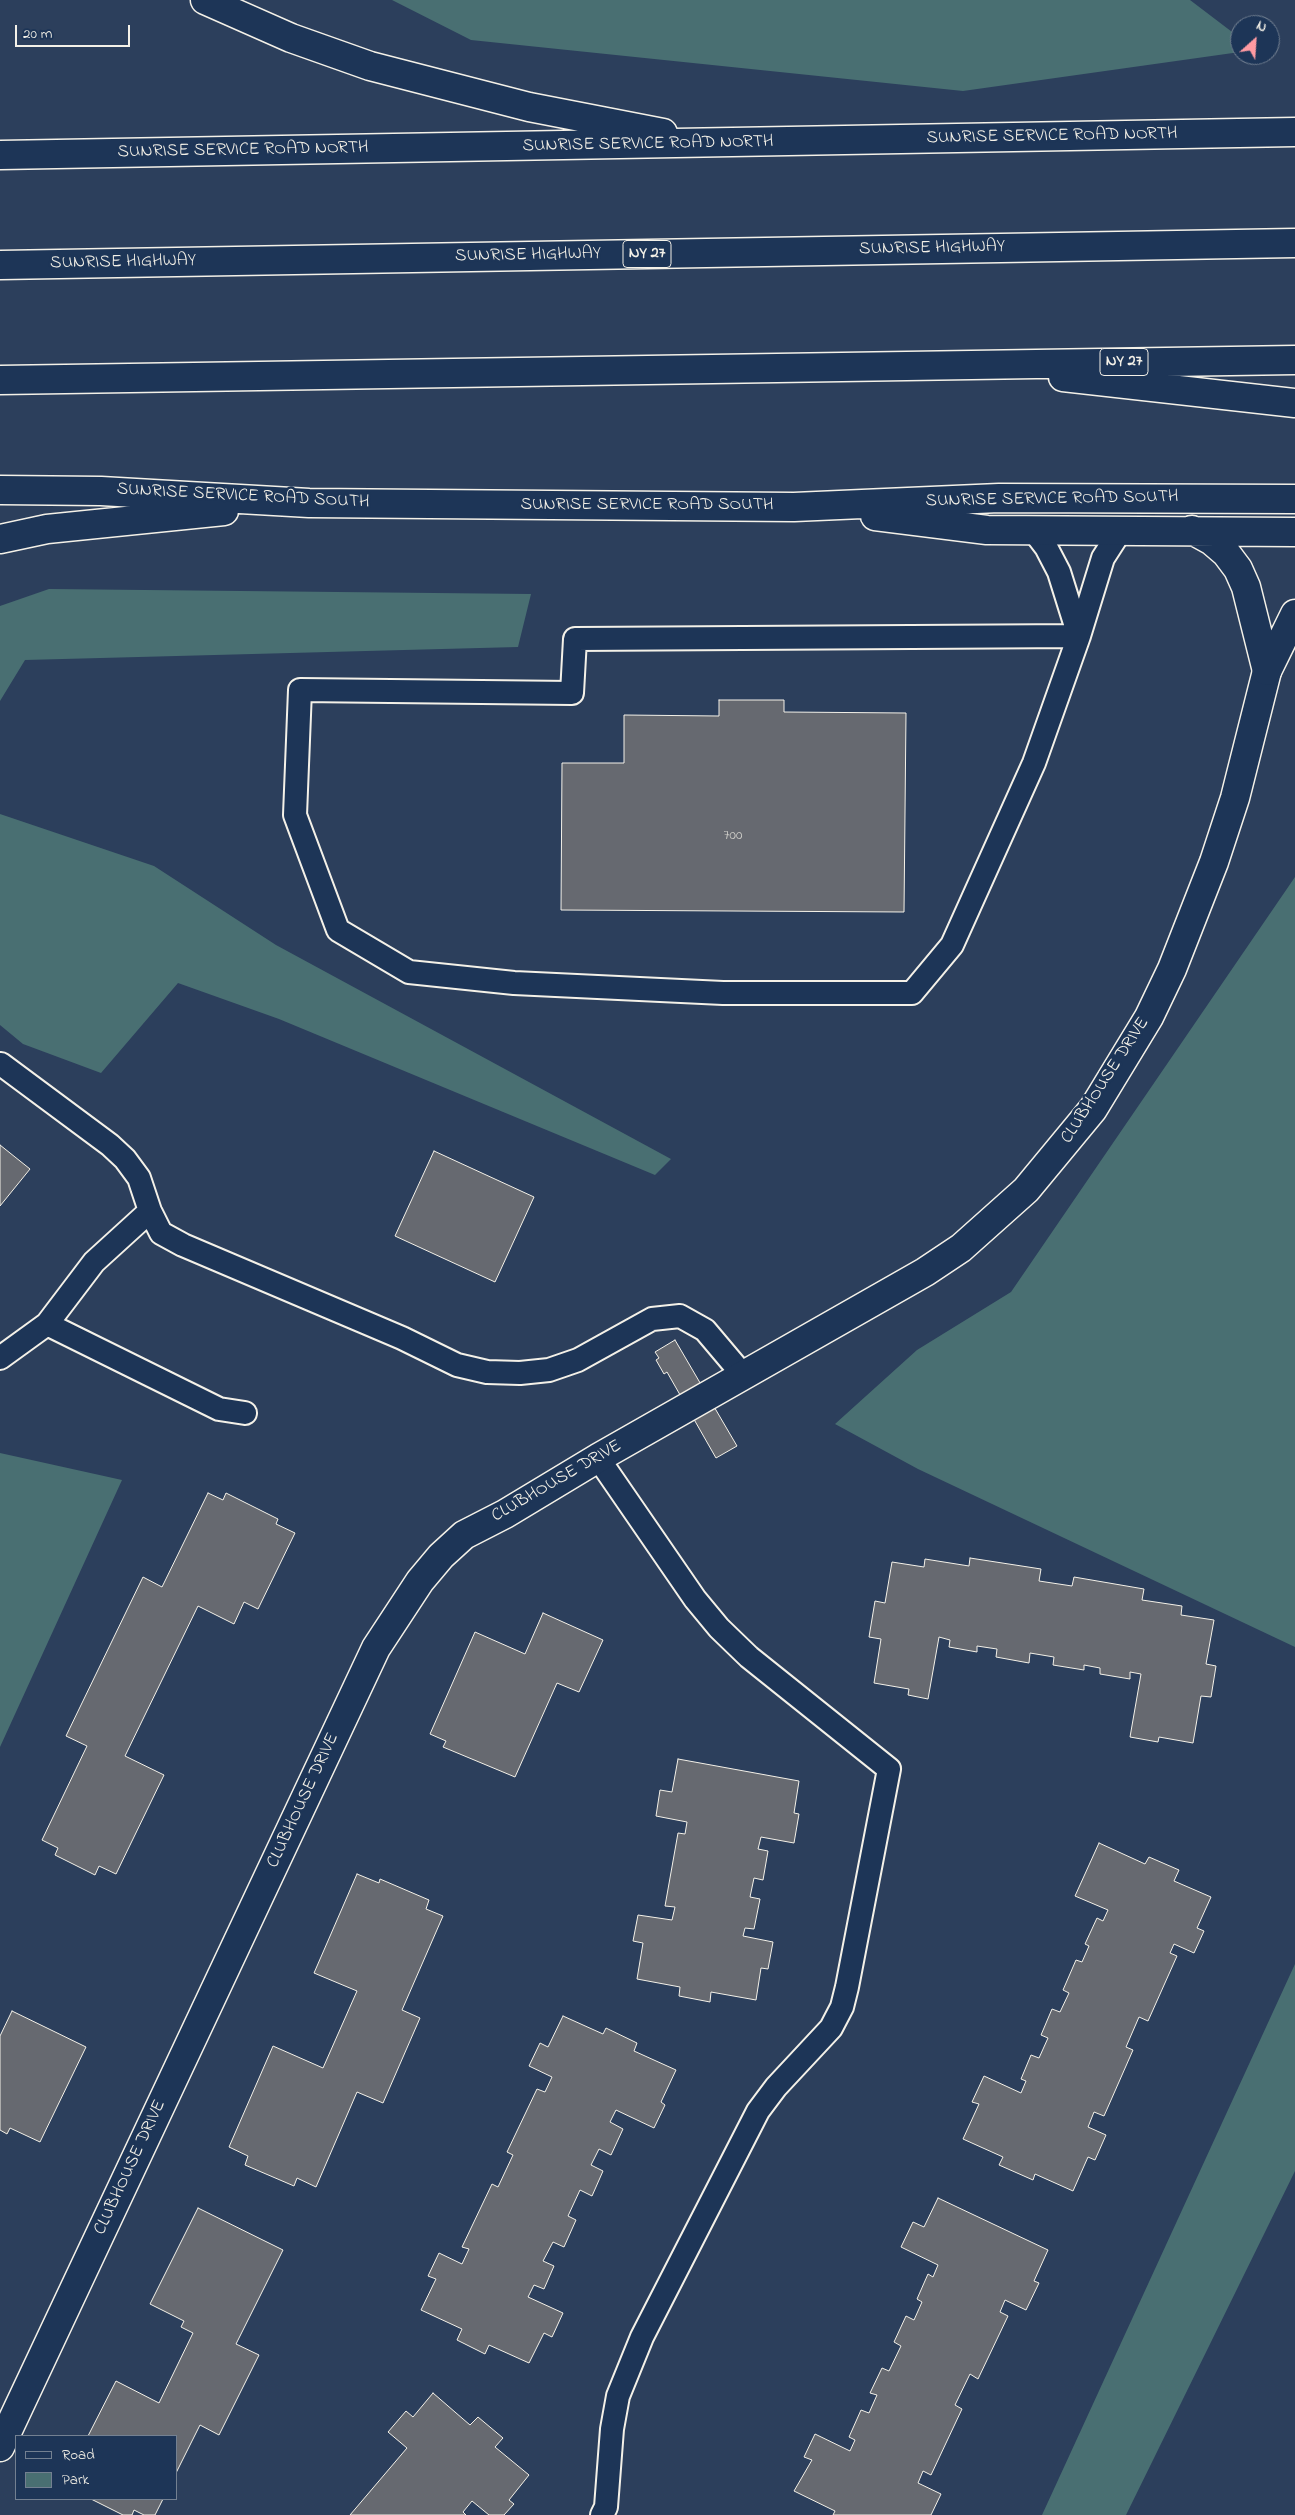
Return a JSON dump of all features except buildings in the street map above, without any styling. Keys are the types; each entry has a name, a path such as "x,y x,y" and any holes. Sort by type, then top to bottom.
{"main road":[{"path":"205,0 291,38 370,66 529,107 716,144"},
{"name":"SUNRISE SERVICE ROAD NORTH","path":"0,155 716,144 1295,132"},
{"name":"SUNRISE HIGHWAY","path":"0,265 1295,243"},
{"name":"NY 27","path":"0,380 1295,360"},
{"path":"952,364 1295,403"},
{"name":"SUNRISE SERVICE ROAD SOUTH","path":"0,490 101,490 309,503 794,507 999,498 1295,499"},
{"path":"0,540 47,529 309,503"},
{"path":"794,507 987,530 1295,532"},
{"path":"1190,530 1212,541 1226,553 1238,569 1246,587 1267,671"},
{"name":"CLUBHOUSE DRIVE","path":"0,2447 381,1641 420,1581 464,1535 505,1514 598,1458 924,1272 961,1248 1026,1190 1093,1109 1149,1017 1193,918 1235,798 1267,671 1295,614"}],"lane":[{"path":"1033,530 1046,546 1059,572 1078,636"},
{"path":"1078,636 575,639 572,693 300,690 295,815 338,930 410,972 514,983 723,993 912,993 952,945 1034,763 1078,636 1100,565 1121,530"},
{"path":"1,1064 110,1144 125,1159 139,1178 150,1211 161,1233 183,1246 402,1338 457,1365 487,1372 520,1373 550,1370 578,1360 652,1318 680,1316 705,1330 744,1374"},
{"path":"0,1358 48,1324 94,1262 150,1211"},
{"path":"48,1324 220,1409 245,1413"},
{"path":"598,1458 695,1599 719,1628 749,1657 889,1769 848,1987 842,2007 831,2028 776,2087 758,2111 642,2337 618,2396 612,2429 606,2507 602,2515"}],"green space":[{"path":"392,0 1190,0 1230,30 1230,53 963,91 471,40"},
{"path":"49,589 531,594 518,647 25,660 0,701 0,606"},
{"path":"0,814 154,866 276,945 671,1159 655,1175 279,1019 178,983 101,1073 23,1044 0,1025"},
{"path":"1295,877 1295,1647 918,1469 835,1424 917,1350 1011,1292"},
{"path":"0,1453 122,1480 0,1747"},
{"path":"1295,1964 1295,2171 1126,2515 1042,2515"}]}
